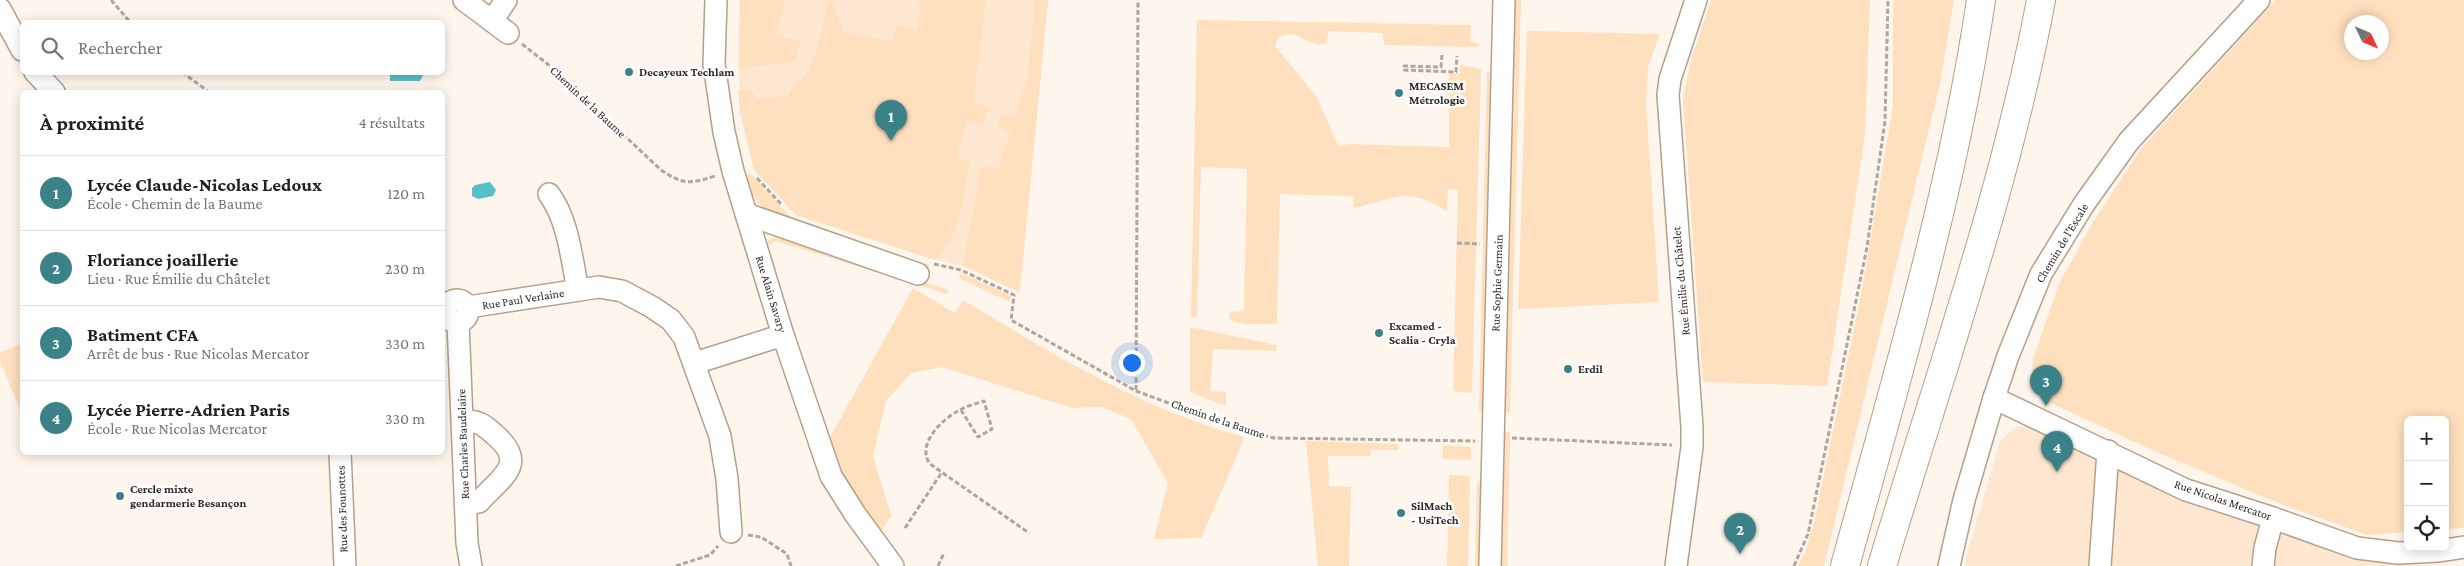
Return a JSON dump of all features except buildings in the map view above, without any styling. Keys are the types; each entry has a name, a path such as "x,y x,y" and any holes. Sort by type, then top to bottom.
{"highway":[{"path":"1845,566 1942,196 1958,129 1981,0"},
{"path":"1882,566 1952,340 2007,152 2041,0"}],"street":[{"path":"464,0 500,27 506,0"},
{"name":"Rue Alain Savary","path":"716,0 714,64 716,87 732,171 783,335 831,476 855,514 893,566"},
{"name":"Rue Sophie Germain","path":"1490,566 1504,0"},
{"name":"Rue Émilie du Châtelet","path":"1676,566 1678,482 1692,447 1690,412 1694,362 1666,210 1661,122 1670,79 1696,0"},
{"name":"Chemin de l'Escale","path":"1949,566 1964,500 1994,398 2008,356 2041,274 2084,204 2129,141 2259,0"},
{"path":"0,9 20,46"},
{"path":"38,75 52,90"},
{"name":"Rue Paul Verlaine","path":"549,194 560,209 564,222 578,290"},
{"path":"746,214 923,268"},
{"name":"Rue Paul Verlaine","path":"454,309 578,290 610,288 652,306 679,327 695,363 720,436 731,532"},
{"name":"Rue Charles Baudelaire","path":"454,309 464,421 466,503 472,566"},
{"path":"695,363 783,335"},
{"name":"Rue Nicolas Mercator","path":"1994,398 2186,490 2357,548 2398,552 2438,551 2464,547"},
{"path":"464,421 475,420 482,424 508,446 512,457 510,468 479,502 466,503"},
{"path":"2100,566 2108,451"},
{"name":"Rue des Founottes","path":"340,455 345,566"},
{"path":"2263,566 2265,548 2273,518"}],"path":[{"path":"111,0 128,20"},
{"path":"1136,391 1138,0"},
{"path":"1794,566 1808,534 1866,247 1886,121 1888,0"},
{"name":"Chemin de la Baume","path":"500,27 550,66 661,170 677,181 692,183 718,175"},
{"path":"1442,55 1441,67 1404,66 1404,70 1456,72 1457,56"},
{"path":"186,75 206,90"},
{"path":"752,172 784,207"},
{"path":"1457,243 1481,244"},
{"name":"Chemin de la Baume","path":"923,268 962,270 1014,295 1012,320 1136,391 1245,431 1274,438 1476,441"},
{"path":"961,410 978,437 992,430 984,401 961,410 935,429 926,449 926,458 942,472 1029,533"},
{"path":"1512,438 1673,445"},
{"path":"905,528 942,472"},
{"path":"676,566 710,555 731,532 761,537 787,554 791,566"},
{"path":"938,566 944,553"}],"shaded area":[{"path":"740,0 1048,0 1019,292 962,266 935,259 741,112 738,51"},
{"path":"740,0 784,0 776,36 801,41 794,62 739,68"},
{"path":"919,0 986,0 973,102 988,108 983,124 968,120 956,157 970,162 960,214 950,239 944,250 935,260 796,215 754,170 740,112 738,91 748,89 759,99 788,96 805,76 815,56 828,3 833,4 844,32 892,42 896,26 917,30 921,6 918,5"},
{"path":"1035,0 1048,0 1020,292 963,265 981,168 983,166 998,170 1011,132 997,127 1001,115 1015,118 1027,81"},
{"path":"1515,0 1521,0 1510,412 1505,412"},
{"path":"1711,0 1870,0 1865,135 1827,386 1703,382 1683,99 1691,60"},
{"path":"1893,0 1954,0 1941,79 1824,566 1798,566 1805,553 1814,523 1861,295 1893,106"},
{"path":"2276,0 2464,0 2464,528 2449,529 2449,416 2404,416 2404,532 2367,535 2281,504 2161,454 2040,398 2032,387 2033,359 2059,284 2093,222 2140,150"},
{"path":"1197,20 1471,25 1470,42 1479,43 1478,47 1384,45 1383,33 1329,31 1326,44 1312,43 1292,34 1278,38 1275,46 1316,96 1339,147 1348,144 1449,147 1449,74 1460,74 1460,65 1481,69 1472,393 1453,391 1458,190 1448,189 1447,211 1421,198 1410,196 1400,196 1354,208 1353,196 1280,194 1277,324 1245,324 1231,321 1229,316 1231,312 1244,311 1247,169 1201,167 1197,317 1191,317"},
{"path":"1527,31 1660,34 1648,67 1646,102 1659,302 1518,309"},
{"path":"1487,72 1494,72 1485,412 1479,411"},
{"path":"750,173 795,222 929,265 928,268 777,221 761,206 753,195 744,175"},
{"path":"777,235 949,290 947,294 776,241 766,248 765,243"},
{"path":"961,273 1011,296 1010,302 959,278"},
{"path":"913,288 955,313 963,300 1064,360 1134,396 1206,425 1244,437 1201,538 1154,539 1168,483 1131,419 1101,407 1072,408 942,367 911,373 886,401 873,456 891,516 879,535 846,484 828,441"},
{"path":"1190,327 1277,345 1276,351 1213,349 1210,391 1226,392 1226,406 1190,392"},
{"path":"20,344 20,410 0,361 0,353"},
{"path":"2016,427 2032,427 2185,503 2367,559 2396,564 2464,566 1966,566 1966,558 2000,441"},
{"path":"1504,432 1510,432 1507,566 1501,566"},
{"path":"1306,441 1398,444 1399,450 1371,450 1370,456 1328,456 1329,486 1351,487 1349,566 1318,566"},
{"path":"1443,445 1471,447 1471,460 1443,459"},
{"path":"1449,475 1470,476 1468,566 1447,566"},
{"path":"1477,481 1483,481 1481,566 1475,566"}],"water":[{"path":"390,75 423,75 420,81 390,81"},
{"path":"490,182 496,190 493,196 478,199 472,196 472,188 475,185"}],"place":[{"name":"Decayeux Techlam","path":"629,72"},
{"name":"MECASEM Métrologie","path":"1399,93"},
{"name":"Lycée Claude-Nicolas Ledoux","path":"891,141"},
{"name":"Excamed - Scalia - Cryla","path":"1379,333"},
{"name":"Erdil","path":"1568,369"},
{"name":"Batiment CFA","path":"2046,406"},
{"name":"Lycée Pierre-Adrien Paris","path":"2057,472"},
{"name":"Cercle mixte gendarmerie Besançon","path":"120,496"},
{"name":"SilMach - UsiTech","path":"1401,513"},
{"name":"Floriance joaillerie","path":"1740,554"}]}
